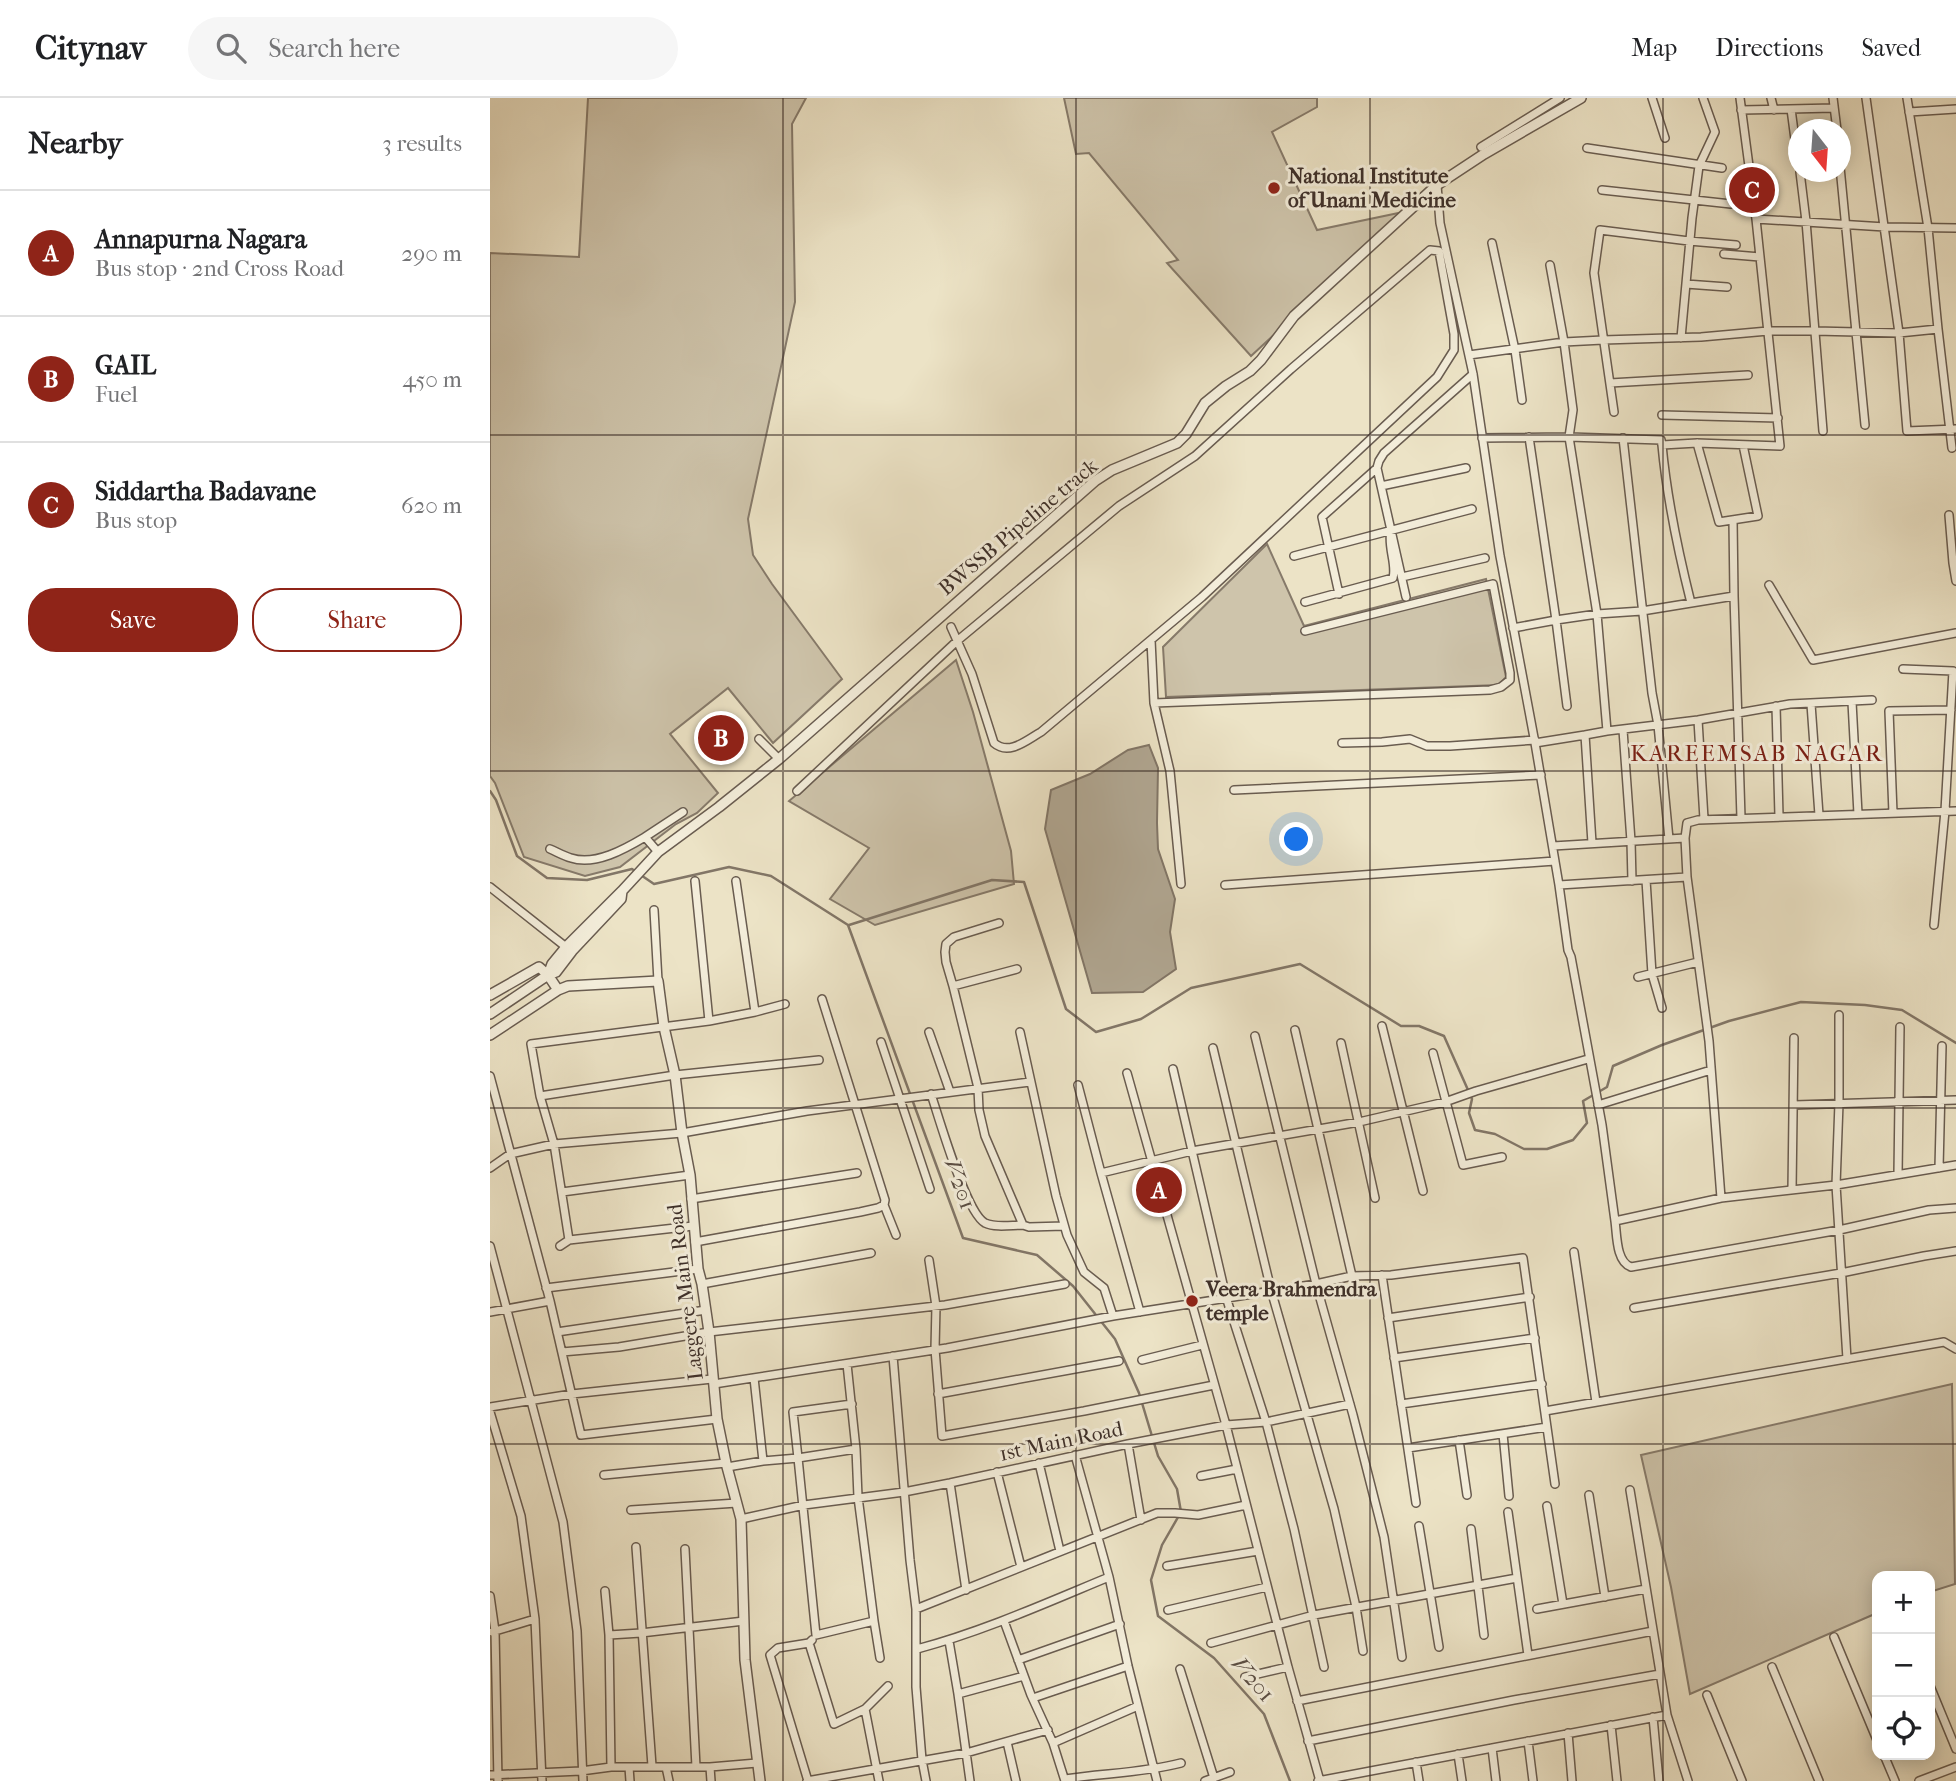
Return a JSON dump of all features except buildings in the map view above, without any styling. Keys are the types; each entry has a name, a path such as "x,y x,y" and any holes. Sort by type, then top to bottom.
{"street":[{"path":"1480,146 1560,98"},
{"name":"BWSSB Pipeline track","path":"622,891 658,852 779,759 1095,481 1112,470 1171,446 1182,438 1205,404 1250,371 1302,308 1437,185 1484,154 1581,98"},
{"path":"1652,98 1665,138"},
{"path":"1681,338 1689,241 1699,166 1715,132 1703,98"},
{"path":"1662,445 1698,443 1780,446 1740,98"},
{"path":"1771,98 1774,110"},
{"path":"1833,98 1836,119"},
{"path":"1866,98 1899,333 1907,431 1953,429"},
{"path":"1907,98 1928,228 1938,329 1953,429 1952,448"},
{"path":"1741,110 1835,108"},
{"path":"1791,109 1792,119"},
{"path":"1909,112 1956,109"},
{"path":"1587,148 1722,169"},
{"path":"1801,182 1807,221 1823,431"},
{"path":"1842,182 1865,425"},
{"path":"1437,185 1440,223 1469,355 1500,556 1541,775 1568,950 1597,1102 1621,1261 1631,1268 1839,1230 1928,1210 1956,1208"},
{"path":"1602,190 1731,204"},
{"path":"1756,219 1885,227 1956,228"},
{"path":"1614,412 1594,273 1600,230 1737,245"},
{"path":"1492,243 1515,350 1522,400"},
{"path":"797,791 957,641 1119,506 1195,456 1291,369 1430,250 1439,251 1454,334 1454,350 1437,377 1202,597 1041,732 1007,749 994,743 972,674 957,641 951,626"},
{"path":"1724,254 1760,257"},
{"path":"1550,265 1573,410 1569,437 1597,614 1607,731"},
{"path":"1686,284 1727,286"},
{"path":"1469,355 1564,342 1681,338 1768,331 1899,333 1938,329"},
{"path":"1406,597 1377,468 1379,461 1384,453 1472,374"},
{"path":"1610,383 1748,375"},
{"path":"1662,415 1778,418"},
{"path":"1529,437 1567,706"},
{"path":"1482,438 1661,440 1676,542 1691,603"},
{"path":"1623,438 1658,725 1668,839"},
{"path":"1698,443 1719,522 1758,516 1743,445"},
{"path":"1339,594 1322,517 1377,468"},
{"path":"1381,486 1466,468"},
{"path":"1294,556 1472,509"},
{"path":"1949,515 1956,581"},
{"path":"1733,520 1741,818"},
{"path":"1305,602 1393,578 1395,573 1389,540 1391,530"},
{"path":"1402,577 1485,558"},
{"path":"1154,703 1490,690 1501,687 1510,680 1493,584 1305,632"},
{"path":"1769,585 1813,660 1956,633"},
{"path":"1513,628 1734,596"},
{"path":"1151,640 1154,703 1171,771 1181,884"},
{"path":"1903,669 1953,671 1945,811 1934,925"},
{"path":"1342,743 1410,739 1427,746 1450,746 1535,741 1698,720 1790,704 1872,700"},
{"path":"1852,702 1858,814"},
{"path":"1811,704 1819,815"},
{"path":"1776,706 1779,816"},
{"path":"1894,813 1889,711 1951,710"},
{"path":"1698,720 1704,819"},
{"path":"1623,730 1632,881"},
{"path":"1585,736 1592,843"},
{"path":"759,739 779,759"},
{"path":"1234,790 1541,775"},
{"path":"1721,1198 1708,1034 1687,877 1686,823 1704,819 1956,811"},
{"path":"550,849 574,859 590,859 616,853 684,812"},
{"path":"645,837 658,852"},
{"path":"1553,846 1685,838"},
{"path":"1225,885 1555,861"},
{"path":"1559,885 1687,877"},
{"path":"695,880 709,1021"},
{"path":"1646,880 1652,974 1662,1008"},
{"path":"736,881 755,1012"},
{"path":"490,887 566,947"},
{"path":"548,975 552,964 566,947 622,891"},
{"path":"490,1014 556,972 621,899 622,891"},
{"path":"490,1035 558,990 573,986 658,981 654,910"},
{"path":"999,923 954,937 946,944 945,952 978,1088 979,1110 985,1136 1023,1225"},
{"path":"1638,977 1698,962"},
{"path":"490,995 539,967 558,990"},
{"path":"953,986 1017,970"},
{"name":"Laggere Main Road","path":"658,981 690,1175 693,1226 709,1332 717,1419 741,1519 745,1660 760,1781"},
{"path":"822,999 885,1200 884,1205 896,1235"},
{"path":"569,1240 554,1144 540,1096 531,1044 709,1021 785,1004"},
{"path":"1839,1015 1836,1185 1847,1359"},
{"path":"1382,1026 1423,1191"},
{"path":"1898,1174 1900,1027"},
{"path":"1295,1030 1352,1276"},
{"path":"929,1032 950,1092"},
{"path":"1020,1032 1064,1226 1084,1272 1104,1288 1113,1316"},
{"path":"1255,1036 1316,1284 1384,1536 1402,1657"},
{"path":"1792,1190 1794,1038"},
{"path":"881,1042 930,1189"},
{"path":"1341,1043 1375,1198"},
{"path":"1939,1168 1942,1046"},
{"path":"1213,1048 1270,1290 1334,1509 1363,1651"},
{"path":"1433,1053 1462,1165 1502,1157"},
{"path":"1101,1173 1192,1151 1319,1130 1445,1102 1588,1059"},
{"path":"540,1096 675,1075 819,1060"},
{"path":"1173,1069 1226,1297 1266,1422 1294,1529 1324,1667"},
{"path":"1597,1102 1711,1070"},
{"path":"1127,1073 1226,1425 1320,1781 1357,1777 1416,1762 1667,1714"},
{"path":"490,1076 550,1301 581,1435 717,1419"},
{"path":"490,1168 510,1154 554,1144 682,1132 900,1098 1030,1082"},
{"path":"1078,1085 1140,1312"},
{"path":"931,1094 976,1215 985,1223 1002,1226 1064,1226"},
{"path":"1794,1105 1956,1100"},
{"path":"1615,1221 1721,1198 1836,1185 1956,1165"},
{"path":"691,1199 857,1172"},
{"path":"562,1192 690,1175"},
{"path":"695,1242 860,1212 884,1205"},
{"path":"560,1246 569,1240 693,1226"},
{"path":"490,1246 563,1522 577,1631 583,1781"},
{"path":"1634,1308 1956,1251"},
{"path":"1573,1252 1596,1402"},
{"path":"702,1284 871,1253"},
{"path":"542,1781 535,1619 521,1516 490,1410 530,1400 572,1394 754,1378 847,1364 1352,1276 1382,1275 1523,1258 1555,1484"},
{"path":"929,1261 936,1306 942,1436 1214,1385"},
{"path":"546,1288 698,1269"},
{"path":"1382,1275 1416,1503"},
{"path":"562,1352 619,1348 709,1332 936,1306 1065,1284"},
{"path":"1388,1318 1530,1297"},
{"path":"490,1312 550,1301"},
{"path":"557,1332 706,1310"},
{"path":"1394,1358 1535,1338"},
{"path":"1545,1411 1944,1342 1956,1349"},
{"path":"1142,1360 1202,1345"},
{"path":"893,1356 916,1609 916,1687 926,1781"},
{"path":"938,1394 1119,1361"},
{"path":"847,1364 858,1497 880,1657"},
{"path":"754,1378 763,1461"},
{"path":"1401,1404 1542,1384"},
{"path":"816,1635 793,1412 852,1404"},
{"name":"1st Main Road","path":"741,1519 804,1505 904,1492 1153,1439 1226,1425 1266,1422 1350,1404"},
{"path":"1408,1448 1547,1427"},
{"path":"1503,1434 1509,1496"},
{"path":"1459,1440 1467,1495"},
{"path":"1128,1444 1141,1520"},
{"path":"604,1475 798,1458 856,1448"},
{"path":"1075,1455 1109,1577 1157,1781"},
{"path":"1039,1463 1060,1551"},
{"path":"1201,1476 1237,1469"},
{"path":"997,1472 1021,1567"},
{"path":"950,1483 966,1590"},
{"path":"1630,1490 1667,1714 1688,1781"},
{"path":"1589,1495 1605,1597"},
{"path":"631,1510 737,1503"},
{"path":"916,1609 1157,1513 1198,1516 1246,1505"},
{"path":"1547,1506 1563,1604"},
{"path":"1508,1512 1528,1655"},
{"path":"1419,1526 1439,1647"},
{"path":"1471,1529 1484,1635"},
{"path":"636,1547 652,1766"},
{"path":"685,1549 696,1767"},
{"path":"1167,1566 1258,1550"},
{"path":"917,1650 1004,1621 1109,1577"},
{"path":"1211,1643 1314,1615 1517,1578"},
{"path":"1168,1610 1267,1587"},
{"path":"1537,1609 1646,1589"},
{"path":"605,1591 609,1635 611,1767"},
{"path":"490,1596 495,1777 611,1767 710,1768 757,1763"},
{"path":"492,1632 535,1619"},
{"path":"609,1635 744,1621"},
{"path":"874,1621 816,1635 809,1643 778,1648 770,1655 808,1781 966,1753 1048,1730"},
{"path":"1004,1621 1031,1695 1054,1743 1065,1780 1113,1777 1181,1763"},
{"path":"1018,1660 1120,1624"},
{"path":"1297,1701 1653,1631"},
{"path":"1834,1637 1872,1728"},
{"path":"949,1641 970,1781"},
{"path":"809,1643 834,1724 865,1709 888,1686"},
{"path":"1033,1698 1128,1666"},
{"path":"1245,1677 1288,1667"},
{"path":"1772,1667 1819,1781"},
{"path":"1181,1669 1214,1778"},
{"path":"1308,1741 1500,1702 1661,1674"},
{"path":"958,1693 1024,1676"},
{"path":"1707,1695 1742,1781"},
{"path":"1935,1697 1956,1749"},
{"path":"1054,1743 1138,1706"},
{"path":"865,1709 878,1781"},
{"path":"1653,1717 1659,1781"},
{"path":"1611,1725 1617,1781"},
{"path":"1568,1733 1572,1781"},
{"path":"1528,1741 1533,1781"},
{"path":"1007,1742 1016,1781"},
{"path":"1492,1748 1496,1781"},
{"path":"1458,1754 1462,1781"},
{"path":"1886,1760 1895,1781"},
{"path":"1416,1762 1419,1781"},
{"path":"666,1767 669,1781"},
{"path":"1919,1781 1956,1767"},
{"path":"629,1768 630,1781"},
{"path":"710,1768 711,1781"},
{"path":"1205,1781 1230,1772"}],"shaded area":[{"path":"588,98 806,98 792,124 795,302 748,519 753,555 842,679 773,743 728,688 670,734 718,793 697,813 676,824 620,867 585,876 524,857 490,776 490,253 579,257"},
{"name":"National Institute of Unani Medicine","path":"1064,98 1317,98 1317,107 1272,132 1317,230 1408,211 1251,356 1167,263 1178,260 1089,153 1076,154"},
{"path":"1267,544 1304,626 1486,579 1506,677 1499,685 1166,697 1163,647"},
{"path":"956,660 1011,851 1014,884 875,925 830,899 869,848 789,801"},
{"path":"1149,745 1158,768 1158,849 1175,899 1170,932 1176,969 1143,992 1092,993 1045,829 1051,790 1090,774 1128,750"},
{"path":"1952,1384 1955,1584 1935,1590 1935,1571 1872,1571 1872,1615 1690,1694 1671,1587 1641,1455"}],"waterway":[{"name":"V201","path":"490,791 517,856 547,878 587,880 632,869 654,884 729,867 771,876 848,925 963,1238 1037,1255 1073,1286 1115,1339 1139,1393 1158,1456 1177,1489 1181,1512 1162,1545 1151,1580 1158,1616 1214,1658 1264,1714 1290,1781"},
{"path":"849,925 992,880 1024,882 1066,1009 1096,1032 1141,1019 1191,988 1300,964 1401,1026 1419,1026 1444,1036 1472,1099 1469,1113 1475,1130 1495,1134 1524,1149 1547,1149 1573,1140 1587,1123 1583,1101 1607,1087 1613,1066 1729,1021 1801,1002 1902,1010 1956,1043"}],"place":[{"name":"National Institute of Unani Medicine","path":"1274,188"},
{"name":"Siddartha Badavane","path":"1752,190"},
{"name":"GAIL","path":"721,738"},
{"name":"Annapurna Nagara","path":"1159,1190"},
{"name":"Veera Brahmendra temple","path":"1192,1301"}],"district":[{"name":"KAREEMSAB NAGAR","path":"1757,753"}]}
